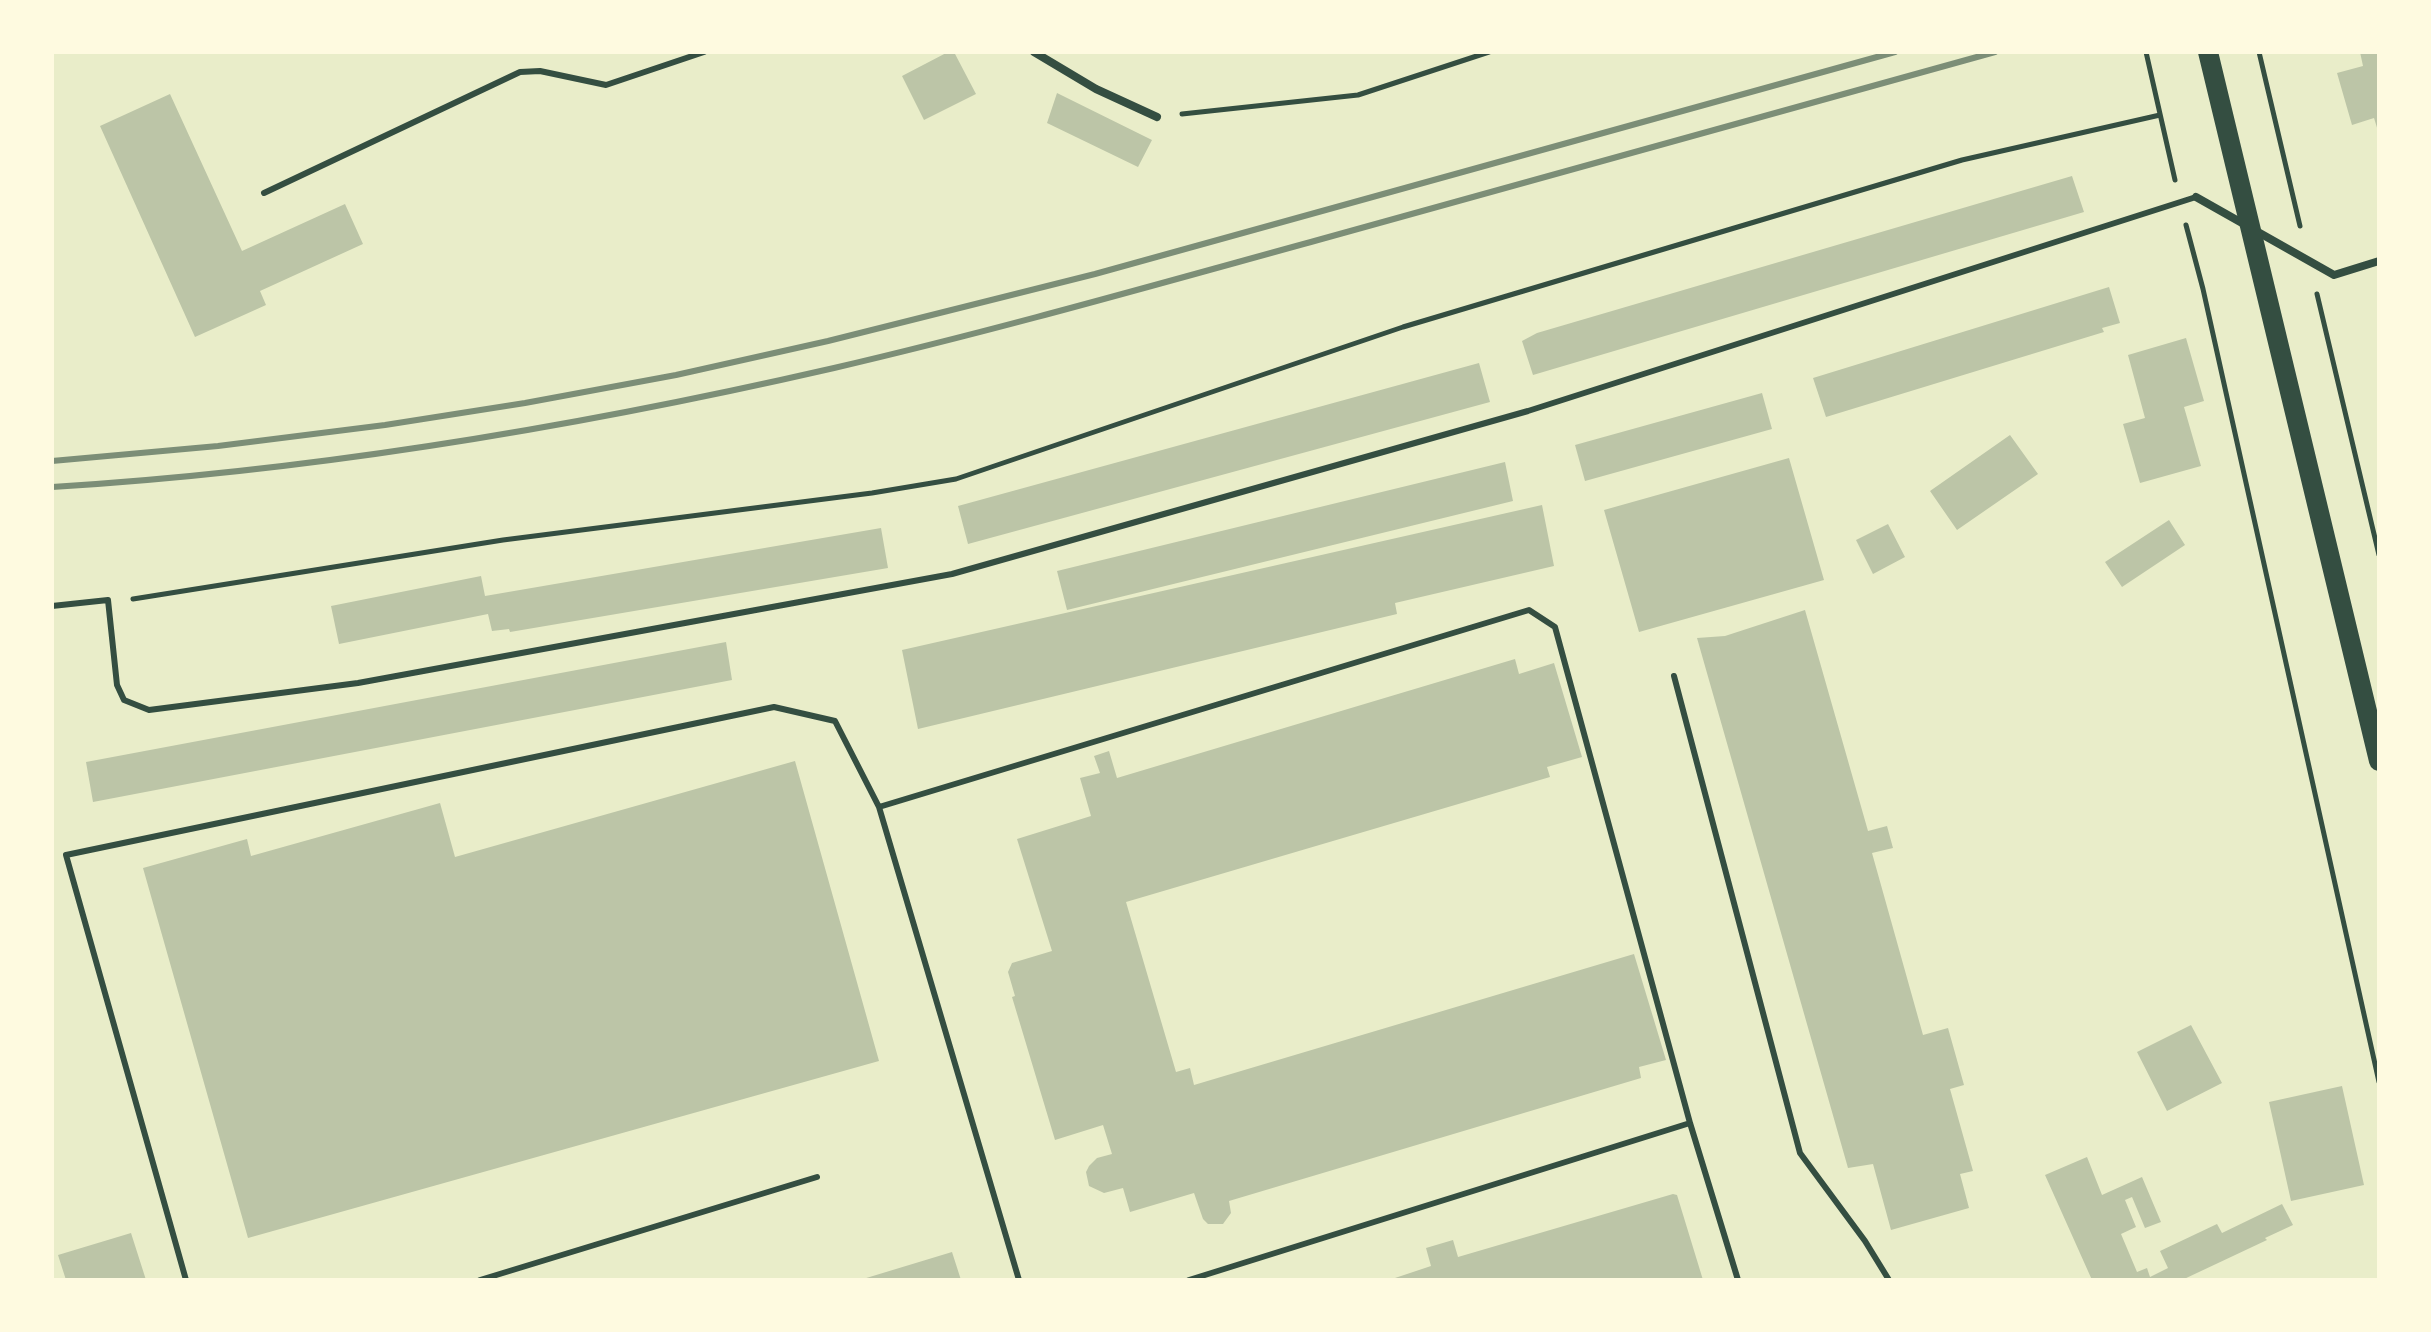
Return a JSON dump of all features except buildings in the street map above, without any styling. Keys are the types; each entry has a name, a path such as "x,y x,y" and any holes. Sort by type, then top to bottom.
{"main road":[{"path":"2208,52 2379,761"}],"street":[{"path":"1034,52 1096,89 1157,117"},
{"path":"2196,197 2334,275 2379,261"}],"lane":[{"path":"264,193 520,72 540,71 606,85 704,52"},
{"path":"52,606 108,600 117,685 124,700 149,710 358,683 952,574 1528,411 2196,197"},
{"path":"879,807 1529,610 1555,627 1690,1123 1738,1280"},
{"path":"1674,676 1800,1153 1865,1241 1889,1280"},
{"path":"186,1280 66,855 774,707 835,721 879,807 1019,1280"},
{"path":"1189,1280 1690,1123"},
{"path":"480,1280 817,1177"}],"path":[{"path":"1157,117 1358,95 1489,52"},
{"path":"2146,52 2176,185"},
{"path":"2259,52 2303,235"},
{"path":"108,600 131,599 503,540 872,493 956,479 1418,322 1962,160 2160,115"},
{"path":"2183,212 2203,289 2379,1082"},
{"path":"2313,281 2379,555"}],"railway":[{"path":"52,461 218,446 385,425 676,375 828,341 1095,274 1895,52"},
{"path":"52,487 249,470 445,444 640,409 834,368 1138,290 1995,52"}]}
